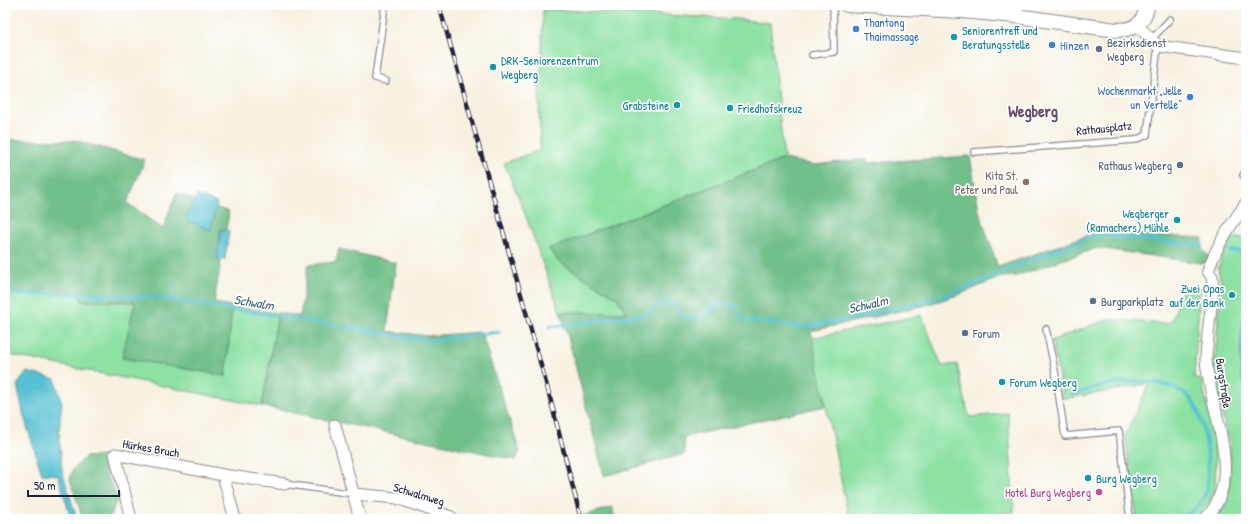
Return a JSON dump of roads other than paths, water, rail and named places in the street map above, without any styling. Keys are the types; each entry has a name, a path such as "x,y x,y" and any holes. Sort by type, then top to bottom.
{"street":[{"path":"847,5 893,6 962,11 1017,10 1116,30 1128,30 1137,25 1145,14 1148,5"},
{"path":"1137,25 1155,43 1246,58"},
{"name":"Burgstraße","path":"1205,519 1219,498 1224,484 1224,454 1208,377 1206,356 1213,285 1212,277 1208,272 1214,254 1221,240 1246,202"},
{"path":"335,425 360,519"},
{"name":"Hürkes Bruch","path":"131,519 115,454 223,475 285,484"},
{"path":"223,475 235,519"},
{"name":"Schwalmweg","path":"354,494 396,498 451,517 452,519"}],"lane":[{"path":"385,5 375,78 386,81"},
{"path":"812,55 834,52 833,5"},
{"path":"1155,43 1170,20"},
{"name":"Rathausplatz","path":"974,152 1135,140 1147,135 1155,43"},
{"path":"1046,329 1055,371 1065,436 1119,431 1130,519"},
{"path":"285,484 354,494"}],"water":[{"path":"197,195 217,203 211,230 185,220"},
{"path":"221,230 229,231 225,259 217,259"},
{"path":"1244,318 1246,318 1246,385 1242,381 1240,357 1241,334"},
{"path":"27,372 55,379 62,403 59,431 62,470 77,519 71,519 58,475 42,474 24,417 17,385"}],"waterway":[{"name":"Schwalm","path":"549,327 640,316 653,310 661,302 669,301 676,307 682,316 699,318 719,304 728,304 735,306 744,320 801,327 852,319 940,297 1097,235 1202,245"},
{"name":"Schwalm","path":"1230,251 1246,251"},
{"name":"Schwalm","path":"5,294 80,294 163,298 431,341 499,332"},
{"path":"1073,394 1115,383 1145,381 1172,387 1185,394 1192,401 1203,426 1206,441 1208,457 1207,485 1205,495 1201,503 1182,519"}],"railway":[{"path":"439,5 548,390 581,519"}],"place":[{"name":"Thantong Thaimassage","path":"856,29"},
{"name":"Seniorentreff und Beratungsstelle","path":"954,37"},
{"name":"Hinzen","path":"1052,45"},
{"name":"Bezirksdienst Wegberg","path":"1099,49"},
{"name":"DRK-Seniorenzentrum Wegberg","path":"493,67"},
{"name":"Wochenmarkt „Jelle un Vertelle“","path":"1190,97"},
{"name":"Grabsteine","path":"677,105"},
{"name":"Friedhofskreuz","path":"730,108"},
{"name":"Rathaus Wegberg","path":"1180,165"},
{"name":"Kita St. Peter und Paul","path":"1026,182"},
{"name":"Wegberger (Ramachers) Mühle","path":"1177,220"},
{"name":"Zwei Opas auf der Bank","path":"1232,295"},
{"name":"Burgparkplatz","path":"1093,301"},
{"name":"Forum","path":"965,333"},
{"name":"Forum Wegberg","path":"1002,382"},
{"name":"Burg Wegberg","path":"1088,478"},
{"name":"Hotel Burg Wegberg","path":"1099,492"}],"district":[{"name":"Wegberg","path":"1033,111"}]}
